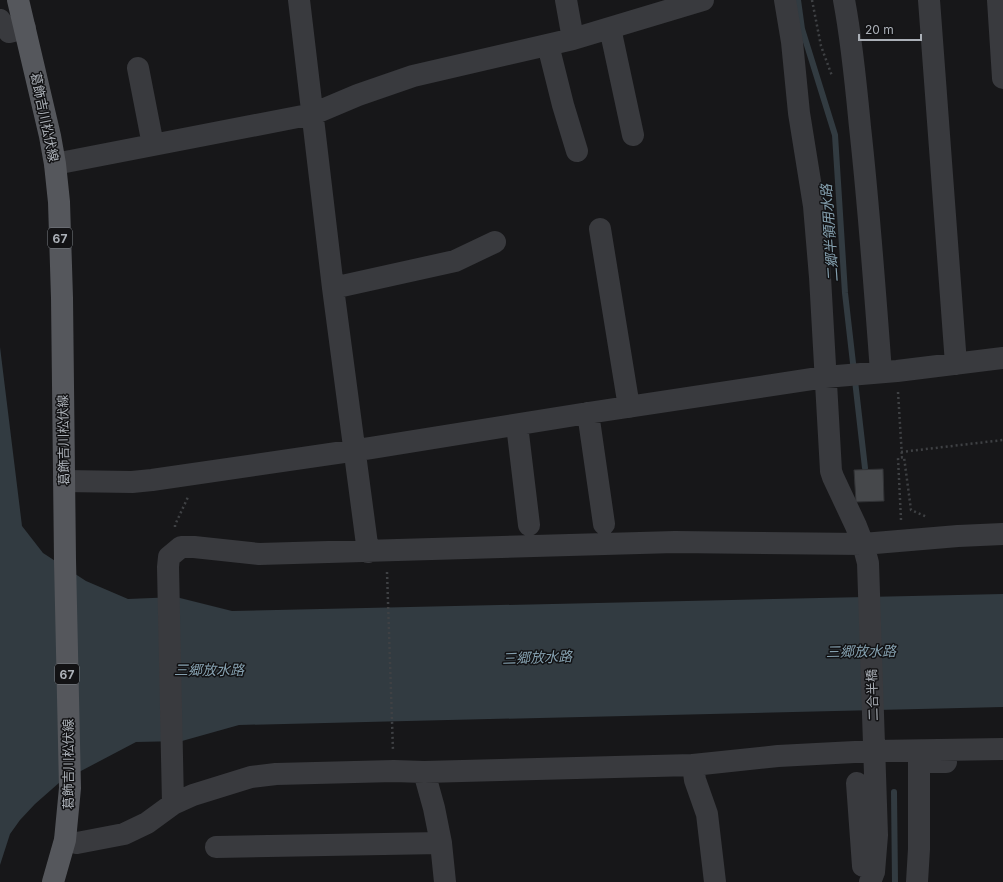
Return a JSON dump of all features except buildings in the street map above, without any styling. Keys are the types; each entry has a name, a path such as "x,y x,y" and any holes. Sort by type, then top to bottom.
{"main road":[{"name":"葛飾吉川松伏線","path":"18,0 43,101 55,164 59,202 70,788 65,840 53,882"}],"street":[{"path":"299,0 368,552"},
{"path":"566,0 573,39"},
{"path":"55,164 313,114 358,95 414,76 573,39 703,0"},
{"name":"二合半橋","path":"785,0 792,42 799,113 814,206 829,377 829,450 832,477 856,526 866,553 877,835 872,877"},
{"path":"844,0 865,165 884,372"},
{"path":"928,0 956,364"},
{"path":"998,0 1003,78"},
{"path":"0,20 9,32 25,28"},
{"path":"610,28 633,135"},
{"path":"548,45 563,105 577,151"},
{"path":"138,68 153,145"},
{"path":"600,229 629,407"},
{"path":"334,288 455,261 495,242"},
{"path":"64,481 132,482 152,480 829,377 1003,358"},
{"path":"588,413 604,524"},
{"path":"516,425 529,525"},
{"path":"173,804 169,557 181,547 259,554 675,542 866,553 958,536 1003,534"},
{"path":"65,840 78,843 124,834 147,823 173,804 207,791 251,777 264,775 693,765 778,756 874,741 1003,749"},
{"path":"917,882 919,849 919,762 1003,762"},
{"path":"693,765 695,780 708,814 715,882"},
{"path":"424,772 434,808 445,882"},
{"path":"857,783 864,872 872,877"},
{"path":"216,846 440,843"}],"path":[{"path":"884,372 902,457 904,457 911,510 929,517"},
{"path":"901,452 1003,440"},
{"path":"902,457 898,458 902,523"},
{"path":"177,530 175,525 199,473"},
{"path":"387,573 394,751"}],"water":[{"name":"三郷放水路","path":"0,347 22,526 43,553 86,581 128,599 176,597 232,611 1003,594 1003,707 239,725 182,741 136,742 60,782 35,804 20,820 10,834 0,865"}],"waterway":[{"name":"二郷半領用水路","path":"798,0 802,29 835,135 845,293 865,468"},
{"name":"二郷半領用水路","path":"894,792 895,882"}]}
